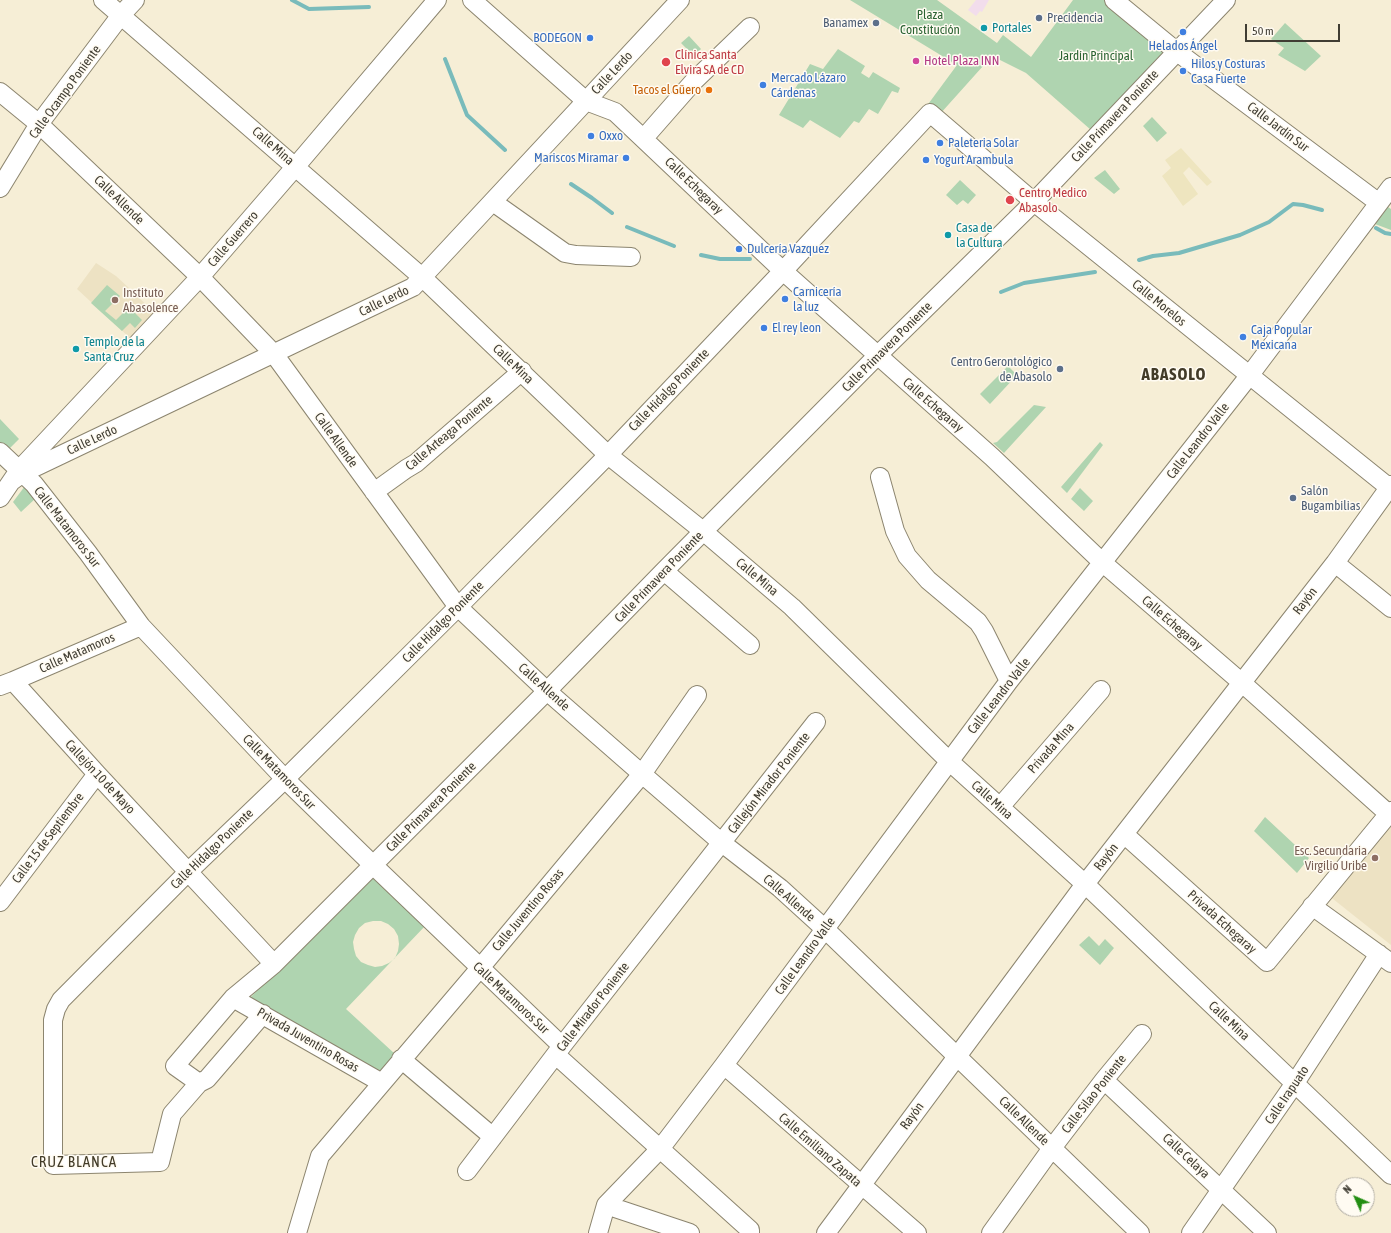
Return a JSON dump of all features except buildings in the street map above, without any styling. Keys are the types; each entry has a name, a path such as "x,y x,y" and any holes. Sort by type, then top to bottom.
{"street":[{"name":"Calle Mina","path":"104,0 423,278 522,371 608,455 792,607 949,761 1085,884 1391,1175"},
{"name":"Calle Ocampo Poniente","path":"2,181 39,124 121,15 135,0"},
{"name":"Calle Guerrero","path":"0,498 18,474 200,277 437,0"},
{"name":"Calle Echegaray","path":"472,0 586,101 615,112 784,271 877,356 992,457 1103,563 1241,682 1390,814"},
{"name":"Calle Lerdo","path":"18,474 414,287 680,0"},
{"name":"Calle Jardín Sur","path":"1114,0 1136,6 1176,51 1379,203"},
{"name":"Calle Primavera Poniente","path":"199,1083 175,1066 233,998 274,964 547,691 877,356 1034,202 1226,0"},
{"path":"644,138 694,81 750,27"},
{"name":"Calle Allende","path":"0,92 39,124 200,277 274,354 458,607 547,691 722,843 780,888 825,929 1140,1233"},
{"name":"Calle Morelos","path":"930,113 1034,202 1249,376 1390,487"},
{"name":"Calle Hidalgo Poniente","path":"199,1083 172,1114 160,1162 53,1165 53,1020 56,1009 61,1000 189,871 285,779 458,607 608,455 784,271 930,113"},
{"name":"Calle Leandro Valle","path":"606,1205 660,1149 1009,682 1249,376 1391,187"},
{"path":"493,202 565,253 631,258"},
{"name":"Calle Arteaga Poniente","path":"374,492 416,463 522,371"},
{"name":"Calle Matamoros Sur","path":"0,452 18,474 34,484 142,626 285,779 480,968 559,1050 660,1149 750,1230 750,1233"},
{"path":"880,477 895,531 907,556 928,580 978,622 1009,682"},
{"name":"Rayón","path":"826,1233 1085,884 1335,563 1390,487"},
{"path":"1335,563 1391,608"},
{"path":"664,571 750,645"},
{"name":"Calle Matamoros","path":"4,684 142,626"},
{"name":"Callejón 10 de Mayo","path":"4,684 97,774 189,871"},
{"name":"Privada Mina","path":"1000,807 1101,690"},
{"name":"Calle Juventino Rosas","path":"297,1233 320,1156 642,774 697,695"},
{"name":"Callejón Mirador Poniente","path":"722,843 816,722"},
{"name":"Calle 15 de Septiembre","path":"0,902 97,774"},
{"name":"Privada Echegaray","path":"1124,834 1267,962 1390,814"},
{"name":"Calle Mirador Poniente","path":"467,1171 559,1050 722,843"},
{"path":"189,871 274,964"},
{"path":"1312,906 1385,958"},
{"name":"Calle Irapuato","path":"1191,1233 1295,1083 1385,958"},
{"name":"Privada Juventino Rosas","path":"233,998 382,1083"},
{"path":"199,1083 207,1079 263,1014"},
{"name":"Calle Silao Poniente","path":"992,1233 1052,1148 1104,1080 1142,1034"},
{"path":"401,1059 493,1138"},
{"name":"Calle Emiliano Zapata","path":"724,1065 917,1233"},
{"name":"Calle Celaya","path":"1104,1080 1267,1233"},
{"path":"598,1233 606,1205 690,1233"}],"shaded area":[{"path":"976,0 989,0 982,12 980,11 976,16 968,10"},
{"name":"Instituto Abasolence","path":"96,263 116,276 136,297 137,296 155,313 131,339 77,289"},
{"name":"Esc. Secundaria Virgilio Uribe","path":"1391,821 1391,945 1328,895"}],"green space":[{"name":"Jardín Principal","path":"850,0 937,0 997,43 1003,35 1031,57 1073,0 1120,0 1173,51 1091,130 1026,73 992,56 940,114 926,107 957,65"},
{"path":"1285,23 1321,56 1305,71 1278,55 1284,48 1271,39"},
{"path":"689,36 701,49 694,56 681,43"},
{"path":"838,49 865,66 861,73 869,78 873,72 900,88 898,93 892,91 878,114 869,109 859,123 854,121 840,138 810,120 803,128 779,115 810,64 823,69"},
{"path":"1152,117 1167,133 1157,142 1143,126"},
{"path":"1105,170 1120,189 1114,194 1094,178"},
{"path":"960,180 976,195 968,204 963,200 957,205 946,195"},
{"path":"1388,207 1391,209 1391,230 1375,224"},
{"path":"107,285 120,296 105,311 116,320 130,306 130,308 142,320 135,328 130,323 122,331 91,303"},
{"path":"1008,366 1017,375 990,404 980,394"},
{"path":"1034,405 1046,407 1004,453 993,443 997,442"},
{"path":"0,419 19,439 6,452 0,446"},
{"path":"1100,442 1103,445 1067,493 1061,487"},
{"path":"25,486 36,498 21,512 13,502"},
{"path":"1080,488 1093,501 1084,511 1071,499"},
{"path":"1265,817 1309,858 1297,873 1254,831"},
{"path":"370,872 426,925 395,957 399,944 398,936 394,929 388,924 381,921 365,923 359,928 355,935 353,942 354,949 356,956 361,962 375,967 382,966 393,960 346,1009 395,1054 381,1073 249,999"},
{"path":"1089,936 1099,946 1105,939 1114,948 1100,965 1079,945"}],"sand":[{"path":"1181,148 1212,182 1207,186 1189,167 1183,173 1198,194 1183,206 1162,176 1171,168 1165,160"}],"waterway":[{"path":"292,0 309,9 369,7"},
{"path":"445,59 467,115 505,150"},
{"path":"571,184 612,213"},
{"path":"1139,260 1153,256 1179,253 1240,235 1269,222 1293,204 1322,210"},
{"path":"627,227 674,246"},
{"path":"1376,228 1385,233 1391,234"},
{"path":"701,255 720,259 750,259"},
{"path":"1001,292 1024,283 1095,272"}],"place":[{"name":"Precidencia","path":"1039,18"},
{"name":"Banamex","path":"876,23"},
{"name":"Portales","path":"984,28"},
{"name":"Helados Ángel","path":"1183,32"},
{"name":"BODEGON","path":"590,38"},
{"name":"Hotel Plaza INN","path":"916,61"},
{"name":"Clínica Santa Elvira SA de CD","path":"666,62"},
{"name":"Hilos y Costuras Casa Fuerte","path":"1183,71"},
{"name":"Mercado Lázaro Cárdenas","path":"763,85"},
{"name":"Tacos el Güero","path":"709,90"},
{"name":"Oxxo","path":"591,136"},
{"name":"Paleteria Solar","path":"940,143"},
{"name":"Mariscos Miramar","path":"626,158"},
{"name":"Yogurt Arambula","path":"926,160"},
{"name":"Centro Medico Abasolo","path":"1010,200"},
{"name":"Casa de la Cultura","path":"948,235"},
{"name":"Dulcería Vazquez","path":"739,249"},
{"name":"Carnicería la luz","path":"785,299"},
{"name":"Instituto Abasolence","path":"115,300"},
{"name":"El rey leon","path":"764,328"},
{"name":"Caja Popular Mexicana","path":"1243,337"},
{"name":"Templo de la Santa Cruz","path":"76,349"},
{"name":"Centro Gerontológico de Abasolo","path":"1060,369"},
{"name":"Salón Bugambilias","path":"1293,498"},
{"name":"Esc. Secundaria Virgilio Uribe","path":"1375,858"}],"district":[{"name":"ABASOLO","path":"1174,375"},
{"name":"CRUZ BLANCA","path":"74,1162"}],"park label":[{"name":"Plaza Constitución","path":"930,22"}]}
